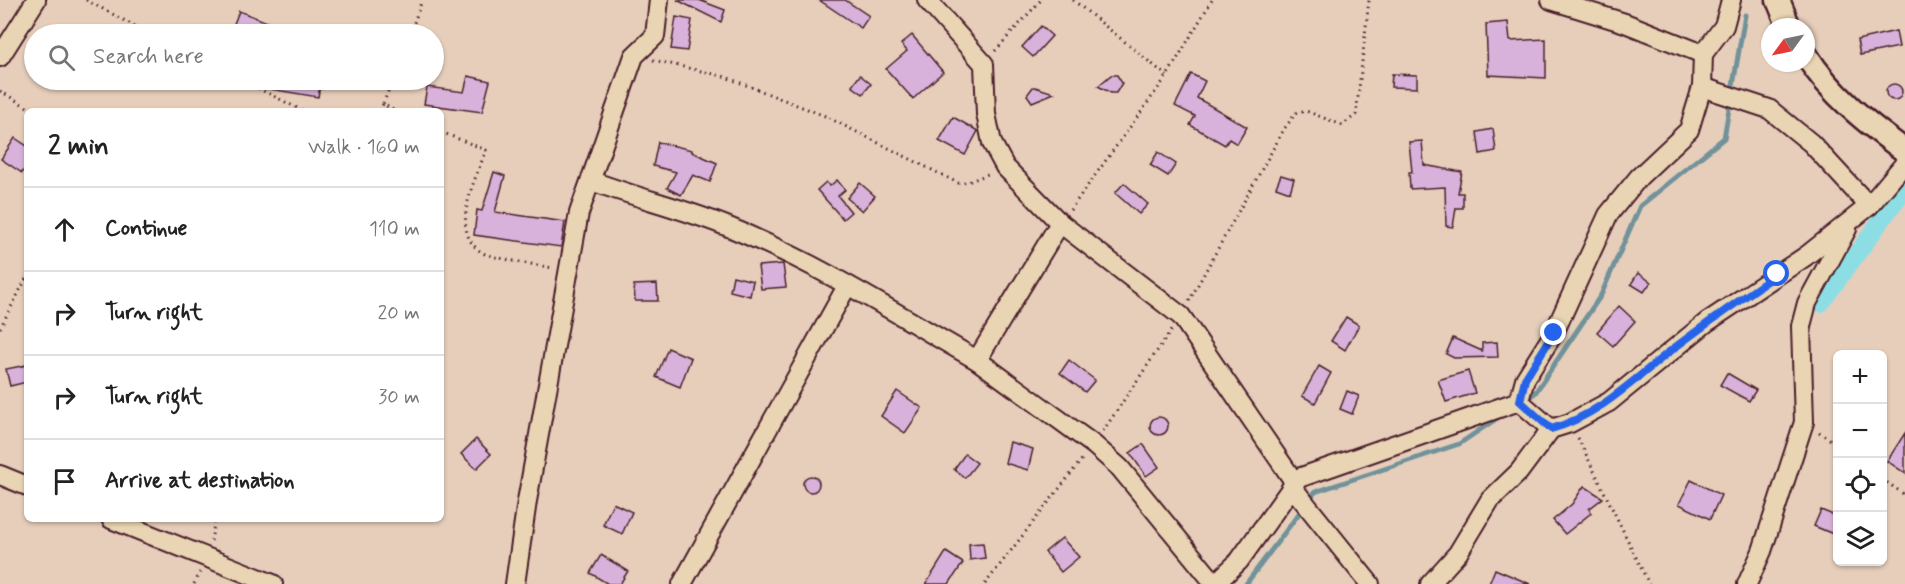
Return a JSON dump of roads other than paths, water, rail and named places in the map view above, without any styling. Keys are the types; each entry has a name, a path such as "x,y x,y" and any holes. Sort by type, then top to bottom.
{"street":[{"path":"0,57 36,0"},
{"path":"515,584 527,501 579,213 634,56 655,36 659,0"},
{"path":"927,0 984,64 986,114 992,142 1005,167 1060,223 1181,316 1293,484 1370,584"},
{"path":"1551,0 1625,23 1703,54"},
{"path":"1430,584 1458,553 1490,500 1519,472 1537,416 1525,379 1554,333 1608,214 1639,177 1689,130 1702,87 1703,54 1724,26 1731,0"},
{"path":"1778,0 1785,18"},
{"path":"1815,69 1820,77 1864,120 1905,151"},
{"path":"1702,87 1769,109 1811,143 1869,206"},
{"path":"592,180 635,197 730,228 847,286 977,360 1094,445 1120,468 1215,584 1239,561 1293,484 1537,416 1570,423 1609,402 1707,322 1806,256 1851,222 1869,206 1905,163"},
{"path":"1746,584 1762,551 1804,422 1801,326 1807,303 1851,222"},
{"path":"977,360 1060,223"},
{"path":"682,584 847,286"},
{"path":"0,475 24,485"},
{"path":"119,522 273,584"}],"waterway":[{"path":"1525,400 1535,393 1601,295 1640,206 1724,138 1745,15"},
{"path":"1821,303 1905,188"},
{"path":"1246,584 1315,492 1459,444 1502,415"}]}
